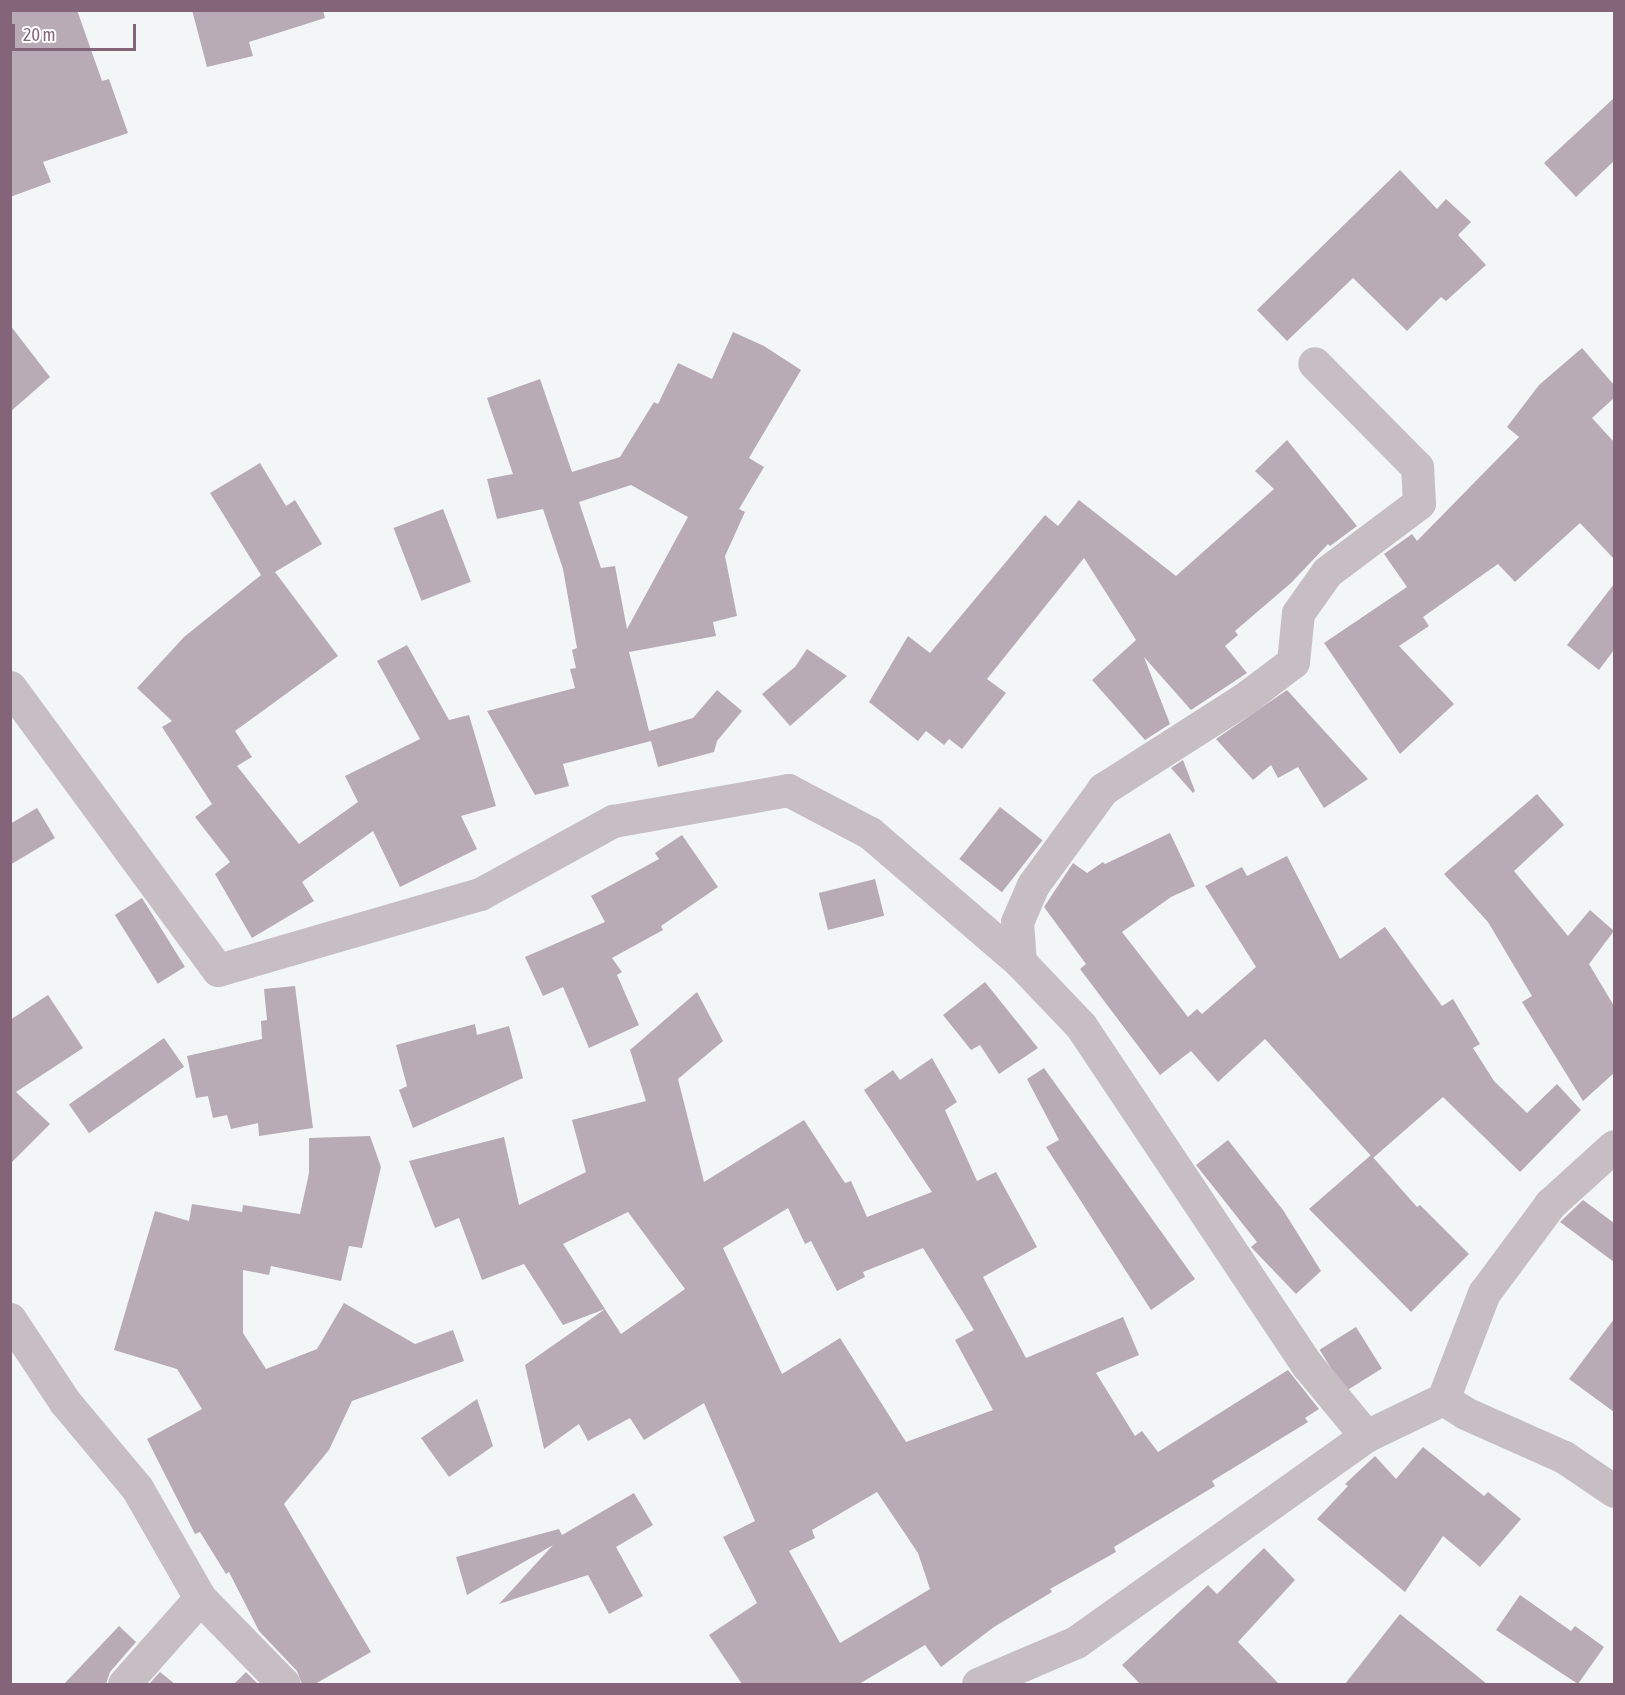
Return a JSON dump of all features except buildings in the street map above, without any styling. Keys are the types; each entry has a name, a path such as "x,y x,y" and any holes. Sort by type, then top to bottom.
{"street":[{"path":"1020,962 1017,922 1033,885 1103,789 1244,699 1293,662 1299,613 1328,572 1419,503 1417,467 1314,363"},
{"path":"10,687 218,970 480,894 613,821 788,790 870,833 1020,962 1081,1026 1308,1366 1366,1436"},
{"path":"978,1684 1076,1642 1366,1436 1443,1399 1484,1293 1550,1204 1614,1146"},
{"path":"10,1319 65,1402 136,1488 200,1598 284,1684"},
{"path":"1443,1399 1465,1413 1564,1457 1614,1491"},
{"path":"124,1684 200,1598"}]}
